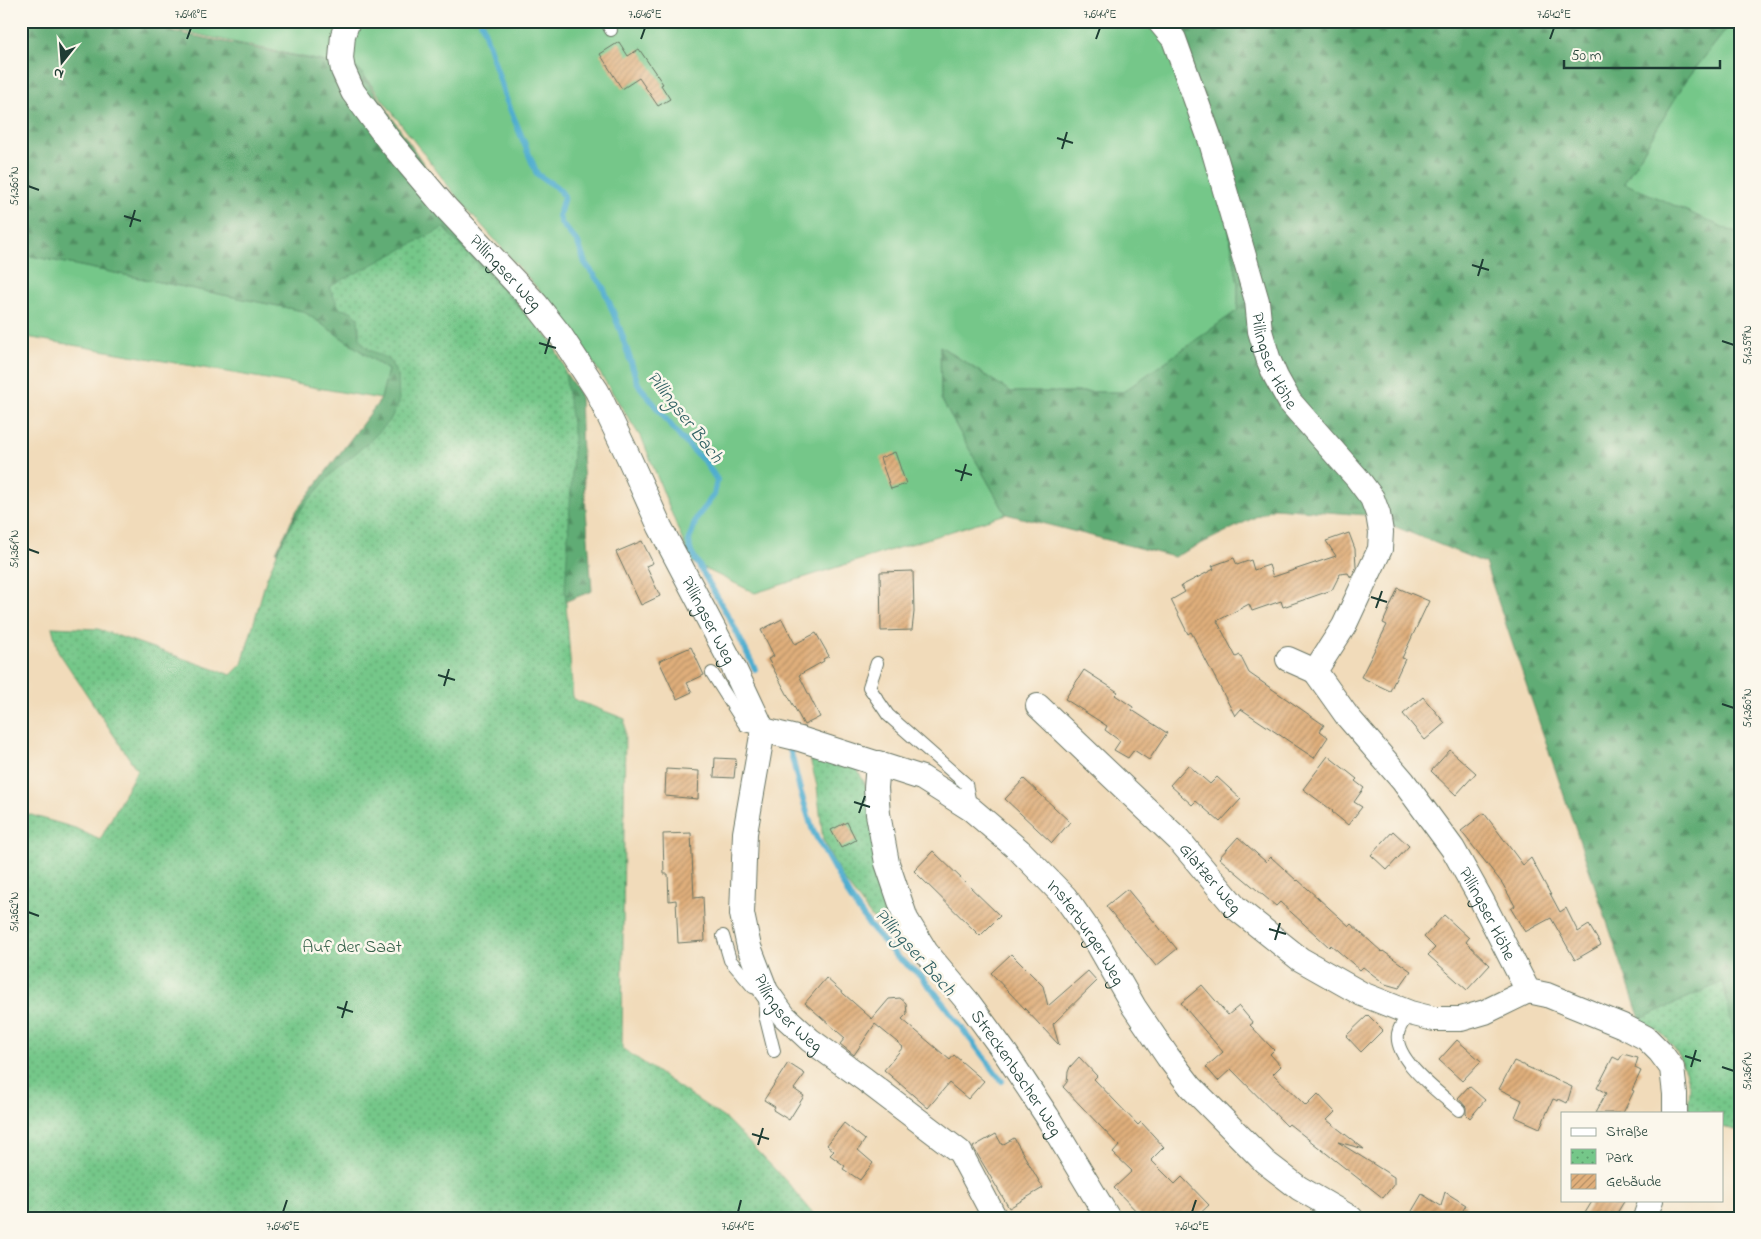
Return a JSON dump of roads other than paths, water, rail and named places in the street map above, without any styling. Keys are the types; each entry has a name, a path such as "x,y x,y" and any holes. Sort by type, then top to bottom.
{"street":[{"name":"Pillingser Weg","path":"348,21 343,35 341,60 348,83 353,92 390,142 446,208 536,304 562,336 597,392 630,458 660,528 732,664 763,730 745,833 742,914 748,947 766,991 784,1016 810,1040 960,1152 995,1218"},
{"name":"Pillingser Höhe","path":"1159,21 1174,39 1211,142 1257,301 1260,331 1276,377 1290,402 1357,478 1372,498 1378,514 1381,532 1380,549 1344,626 1315,671 1347,716 1403,781 1453,849 1528,991"},
{"path":"1288,659 1315,671"},
{"name":"Glatzer Weg","path":"1038,706 1179,840 1236,908 1300,959 1362,994 1410,1013 1434,1019 1461,1019 1485,1012 1528,991"},
{"name":"Insterburger Weg","path":"763,730 800,739 922,778 971,809 1020,851 1065,897 1098,944 1139,1014 1191,1087 1265,1162 1300,1188 1350,1218"},
{"name":"Streckenbacher Weg","path":"878,763 876,788 878,814 887,863 906,919 926,952 968,1002 1006,1054 1047,1116 1108,1218"},
{"path":"1528,991 1547,995 1623,1026 1646,1038 1672,1068 1675,1094 1674,1112"},
{"path":"1645,1218 1650,1202"}],"lane":[{"path":"877,663 869,687 888,716 966,784 971,809"},
{"path":"712,673 745,725 763,730"},
{"path":"724,936 730,960 754,987 766,991 766,1014 774,1051"},
{"path":"1410,1013 1398,1031 1400,1050 1409,1066 1459,1110"}],"waterway":[{"name":"Pillingser Bach","path":"481,21 506,99 537,174 555,186 564,196 559,216 561,223 578,243 585,263 603,287 621,332 638,384 681,438 706,463 717,480 714,495 697,517 689,540 690,550 731,621 755,669"},
{"name":"Pillingser Bach","path":"790,749 813,831 851,899 869,925 896,956 920,975 936,994 1002,1081"}],"park label":[{"name":"Auf der Saat","path":"352,946"}]}
